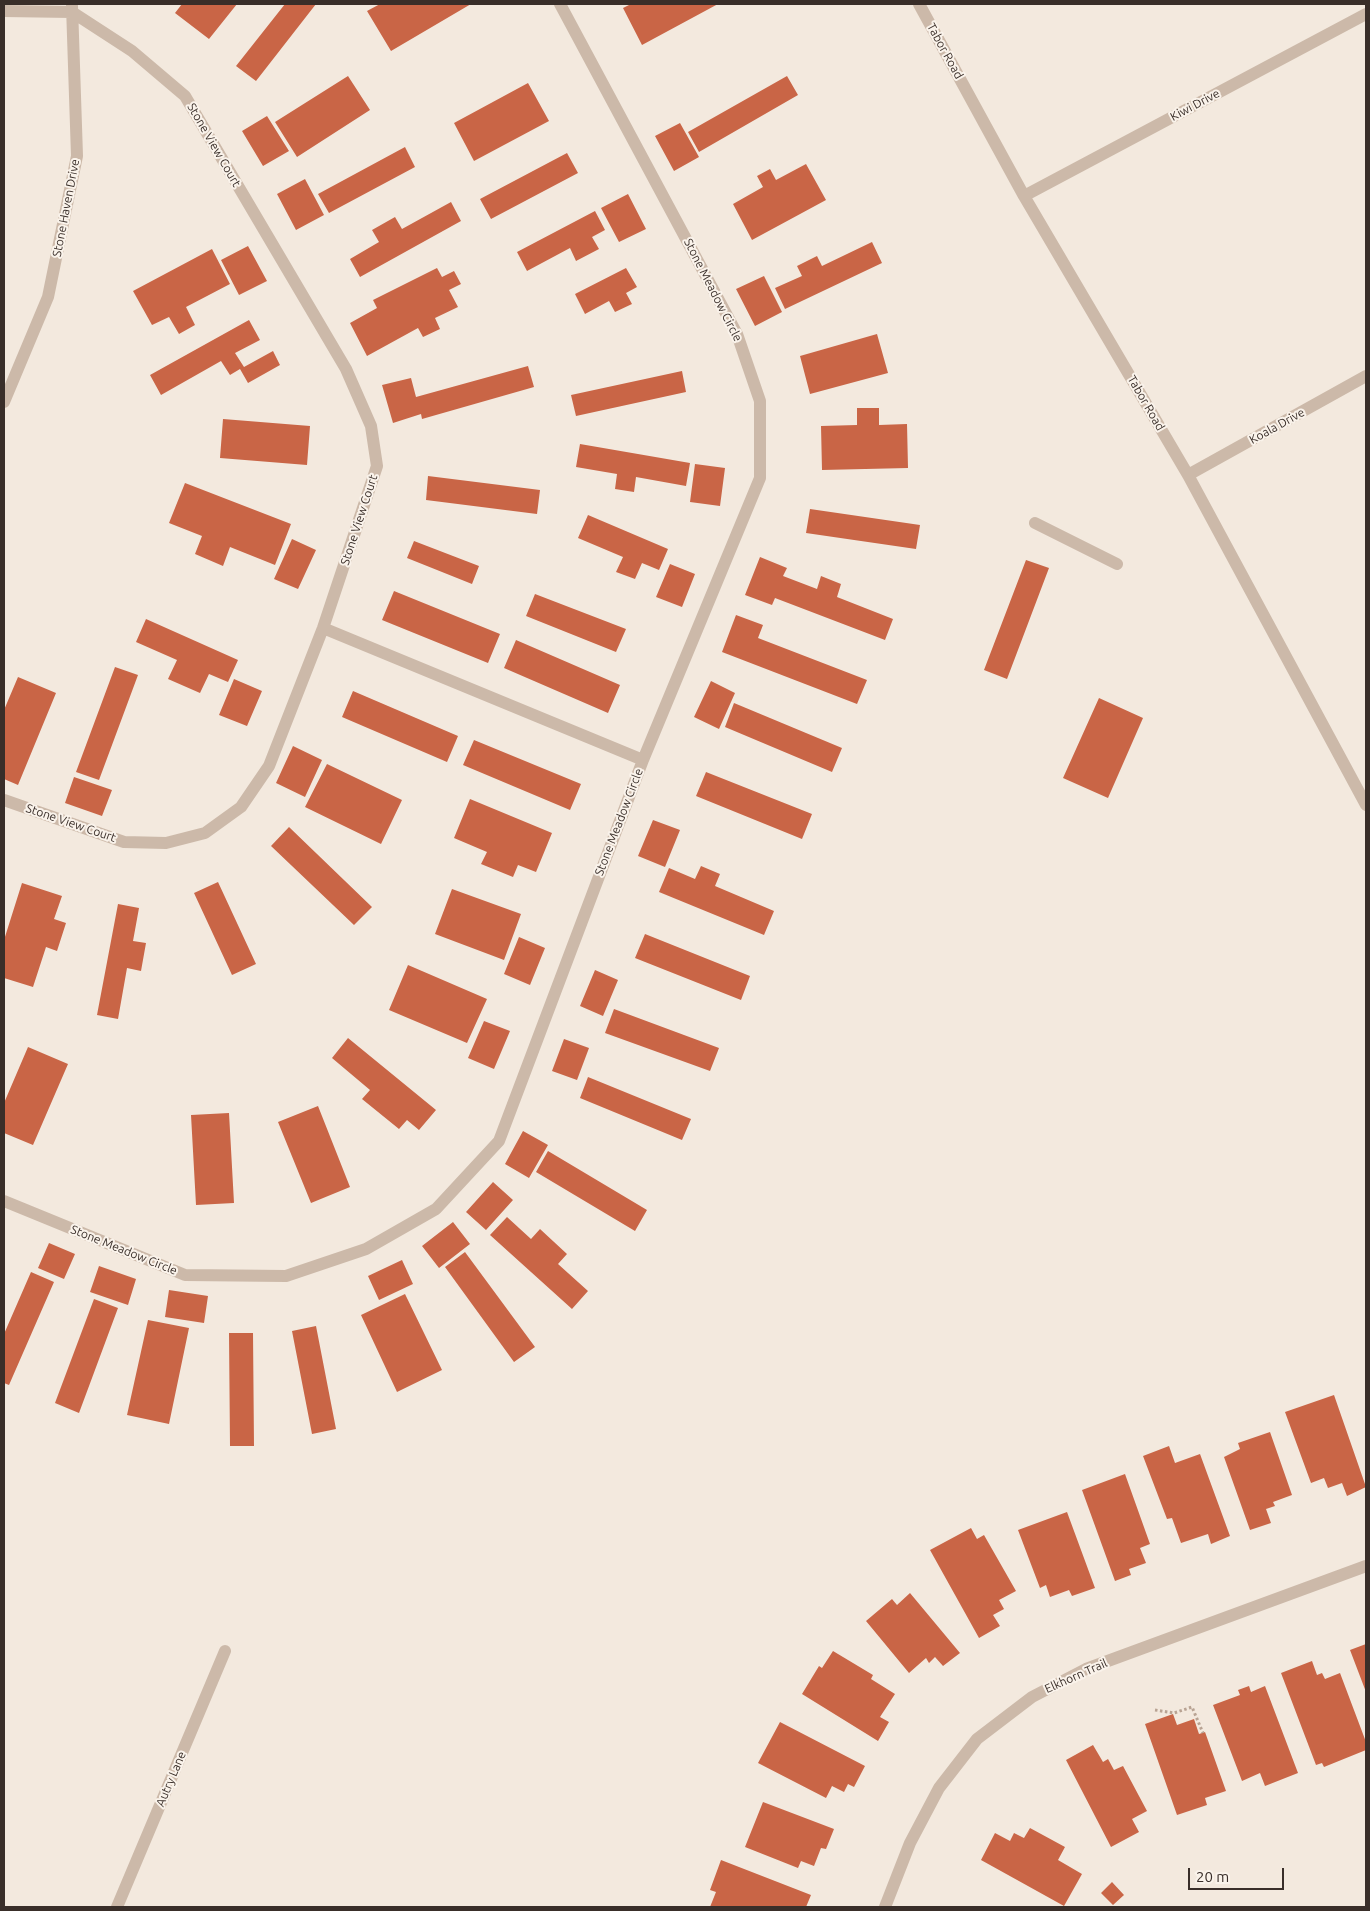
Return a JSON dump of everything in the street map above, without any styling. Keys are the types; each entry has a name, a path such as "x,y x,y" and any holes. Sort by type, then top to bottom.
{"street":[{"name":"Stone Meadow Circle","path":"4,1201 185,1275 286,1276 366,1249 436,1208 499,1141 643,760 760,478 760,401 737,334 560,4"},
{"name":"Tabor Road","path":"919,4 1024,196 1188,475 1366,805"},
{"path":"4,11 72,8"},
{"name":"Stone Haven Drive","path":"4,402 48,297 77,156 72,8"},
{"name":"Stone View Court","path":"4,800 124,842 166,843 205,833 241,807 269,766 323,628 377,466 371,426 346,369 185,96 132,50 72,8"},
{"name":"Kiwi Drive","path":"1024,196 1366,14"},
{"name":"Koala Drive","path":"1188,475 1366,376"},
{"path":"1035,523 1117,564"},
{"path":"323,628 643,760"},
{"name":"Elkhorn Trail","path":"885,1907 910,1842 939,1788 977,1739 1032,1697 1086,1670 1366,1566"},
{"name":"Autry Lane","path":"117,1907 225,1651"}],"path":[{"path":"1155,1710 1174,1713 1192,1707 1203,1733"}],"building":[{"path":"182,4 237,4 209,39 175,13"},
{"path":"285,4 316,4 256,81 236,66"},
{"path":"380,4 471,4 391,51 367,11"},
{"path":"631,4 718,4 642,45 623,8"},
{"path":"348,76 370,110 297,157 275,122"},
{"path":"787,76 798,95 699,152 688,132"},
{"path":"528,83 549,121 474,161 454,123"},
{"path":"267,116 289,151 263,166 242,131"},
{"path":"680,123 699,157 674,171 655,136"},
{"path":"405,147 415,167 329,213 318,194"},
{"path":"567,153 578,173 491,219 480,199"},
{"path":"806,164 826,200 752,240 733,204 763,187 757,176 770,169 776,180"},
{"path":"305,179 324,215 296,230 277,194"},
{"path":"628,194 646,229 619,242 601,208"},
{"path":"451,202 461,221 360,277 350,259 379,242 372,230 395,217 402,229"},
{"path":"595,211 605,230 592,237 599,249 576,261 570,248 527,271 517,252"},
{"path":"872,242 882,263 785,309 775,288 802,276 797,266 817,256 822,266"},
{"path":"248,246 267,281 239,295 221,260"},
{"path":"212,249 230,284 186,307 195,325 179,334 169,317 152,325 133,291"},
{"path":"437,268 442,277 454,271 461,284 449,290 458,307 435,318 440,329 423,337 418,328 367,356 350,323 377,308 373,300"},
{"path":"626,268 637,287 626,293 632,304 615,312 609,301 585,314 575,294"},
{"path":"764,276 782,312 755,326 736,289"},
{"path":"249,320 260,340 235,353 244,367 273,351 280,365 248,383 240,369 230,375 221,361 161,395 150,375"},
{"path":"877,334 888,373 810,394 800,356"},
{"path":"528,366 534,387 422,419 421,414 393,423 382,385 411,378 416,397"},
{"path":"682,371 686,392 576,416 571,395"},
{"path":"857,408 879,408 879,425 907,424 908,468 822,470 821,426 857,425"},
{"path":"223,419 310,426 307,465 220,458"},
{"path":"580,444 690,463 686,486 636,477 634,492 615,489 617,474 576,467"},
{"path":"695,464 725,468 720,506 690,502"},
{"path":"428,476 540,490 537,514 426,500"},
{"path":"185,483 291,524 275,565 230,547 223,566 195,554 202,536 169,523"},
{"path":"810,509 920,525 916,549 806,533"},
{"path":"588,515 668,549 659,570 642,563 635,579 616,572 623,557 578,538"},
{"path":"292,539 316,550 298,589 274,579"},
{"path":"414,541 479,566 472,584 407,558"},
{"path":"760,557 787,568 783,576 817,589 821,576 841,584 837,597 893,619 885,640 775,598 772,605 745,595"},
{"path":"1026,560 1049,568 1007,679 984,670"},
{"path":"670,564 695,574 682,607 656,597"},
{"path":"394,591 500,634 488,663 382,620"},
{"path":"535,594 626,629 616,652 526,616"},
{"path":"736,615 763,625 758,638 867,680 857,704 722,652"},
{"path":"146,619 238,660 228,682 209,674 200,693 168,679 177,660 136,642"},
{"path":"516,640 620,685 608,713 504,668"},
{"path":"115,667 138,675 99,780 76,772"},
{"path":"18,677 56,693 18,785 4,779 4,710"},
{"path":"234,679 262,691 247,726 219,715"},
{"path":"711,681 735,693 719,729 694,717"},
{"path":"353,691 458,736 447,762 342,717"},
{"path":"1099,698 1143,718 1108,798 1063,778"},
{"path":"734,703 842,748 832,772 725,727"},
{"path":"474,740 581,784 570,810 463,765"},
{"path":"293,746 322,760 305,797 276,783"},
{"path":"327,764 402,800 381,844 305,807"},
{"path":"706,772 812,814 802,839 696,796"},
{"path":"74,777 112,790 102,816 65,803"},
{"path":"470,799 552,833 536,872 518,865 513,877 481,864 487,852 454,838"},
{"path":"653,820 680,830 665,867 638,856"},
{"path":"289,827 372,907 354,925 271,846"},
{"path":"701,866 720,874 715,886 774,911 764,935 659,892 669,868 695,879"},
{"path":"218,882 256,964 232,975 194,893"},
{"path":"22,883 62,896 54,919 66,923 57,951 46,947 33,987 4,978 4,940"},
{"path":"452,889 521,914 504,960 435,934"},
{"path":"118,904 139,908 133,941 146,943 141,971 127,968 118,1019 97,1015"},
{"path":"645,934 750,976 741,1000 635,958"},
{"path":"519,937 545,948 530,985 504,974"},
{"path":"408,965 487,999 467,1043 389,1010"},
{"path":"595,970 618,980 603,1016 580,1006"},
{"path":"614,1009 719,1048 710,1071 605,1033"},
{"path":"484,1021 510,1031 494,1069 468,1058"},
{"path":"348,1038 436,1110 419,1130 407,1120 399,1129 362,1099 370,1090 332,1058"},
{"path":"564,1039 589,1048 577,1080 552,1071"},
{"path":"28,1047 68,1064 33,1145 4,1133 4,1103"},
{"path":"588,1077 691,1119 682,1140 580,1098"},
{"path":"318,1106 350,1187 311,1203 278,1122"},
{"path":"229,1113 234,1203 196,1205 191,1115"},
{"path":"523,1131 548,1145 529,1178 505,1164"},
{"path":"548,1151 647,1210 635,1231 536,1172"},
{"path":"493,1182 513,1200 486,1230 466,1212"},
{"path":"507,1217 531,1239 540,1229 567,1254 558,1264 588,1291 572,1309 490,1235"},
{"path":"453,1222 470,1244 439,1268 422,1246"},
{"path":"49,1243 75,1254 64,1279 38,1268"},
{"path":"465,1252 535,1347 514,1362 445,1267"},
{"path":"402,1260 413,1284 379,1300 368,1276"},
{"path":"99,1266 136,1279 128,1305 90,1292"},
{"path":"31,1272 54,1282 9,1385 4,1383 4,1334"},
{"path":"169,1290 208,1296 204,1323 165,1317"},
{"path":"405,1294 442,1370 397,1392 361,1315"},
{"path":"94,1299 118,1308 79,1413 55,1403"},
{"path":"148,1320 189,1328 169,1424 127,1415"},
{"path":"316,1326 336,1429 312,1434 292,1331"},
{"path":"229,1333 253,1333 254,1446 230,1446"},
{"path":"1334,1395 1366,1487 1347,1496 1342,1483 1328,1488 1324,1478 1311,1483 1285,1412"},
{"path":"1270,1432 1292,1495 1273,1502 1275,1506 1266,1509 1271,1523 1250,1530 1224,1457 1240,1449 1238,1443"},
{"path":"1169,1446 1175,1463 1200,1454 1230,1536 1211,1544 1208,1534 1181,1543 1172,1518 1167,1519 1143,1456"},
{"path":"1125,1474 1150,1544 1140,1548 1146,1563 1129,1569 1131,1575 1115,1581 1082,1490"},
{"path":"1067,1512 1095,1588 1072,1596 1069,1590 1050,1597 1046,1585 1040,1588 1018,1530"},
{"path":"971,1528 977,1539 984,1535 1016,1591 999,1600 1004,1609 993,1615 1000,1626 979,1638 930,1550"},
{"path":"910,1593 960,1653 943,1666 935,1657 929,1663 926,1658 909,1673 866,1621 892,1599 897,1605"},
{"path":"1366,1644 1366,1692 1350,1650"},
{"path":"833,1651 873,1675 871,1679 895,1694 880,1717 889,1722 878,1741 802,1694 819,1666 822,1668"},
{"path":"1312,1661 1317,1675 1322,1673 1325,1679 1340,1673 1366,1742 1366,1750 1324,1767 1322,1763 1316,1765 1281,1673"},
{"path":"1249,1686 1251,1692 1265,1686 1298,1773 1265,1786 1260,1773 1242,1781 1213,1705 1240,1695 1238,1690"},
{"path":"1173,1714 1177,1725 1194,1719 1199,1734 1205,1732 1226,1791 1205,1798 1207,1805 1177,1815 1145,1724"},
{"path":"780,1722 865,1766 854,1787 848,1784 844,1792 832,1786 826,1798 758,1763"},
{"path":"1093,1745 1103,1762 1108,1759 1114,1770 1123,1766 1147,1811 1132,1819 1139,1832 1111,1847 1066,1760"},
{"path":"763,1802 834,1829 826,1849 821,1848 814,1866 801,1861 798,1868 745,1847"},
{"path":"1030,1828 1065,1847 1058,1860 1082,1874 1064,1906 981,1860 995,1833 1010,1841 1014,1833 1024,1838"},
{"path":"721,1860 811,1895 806,1907 710,1907 716,1892 710,1890"},
{"path":"1112,1882 1124,1895 1113,1905 1101,1893"}]}
